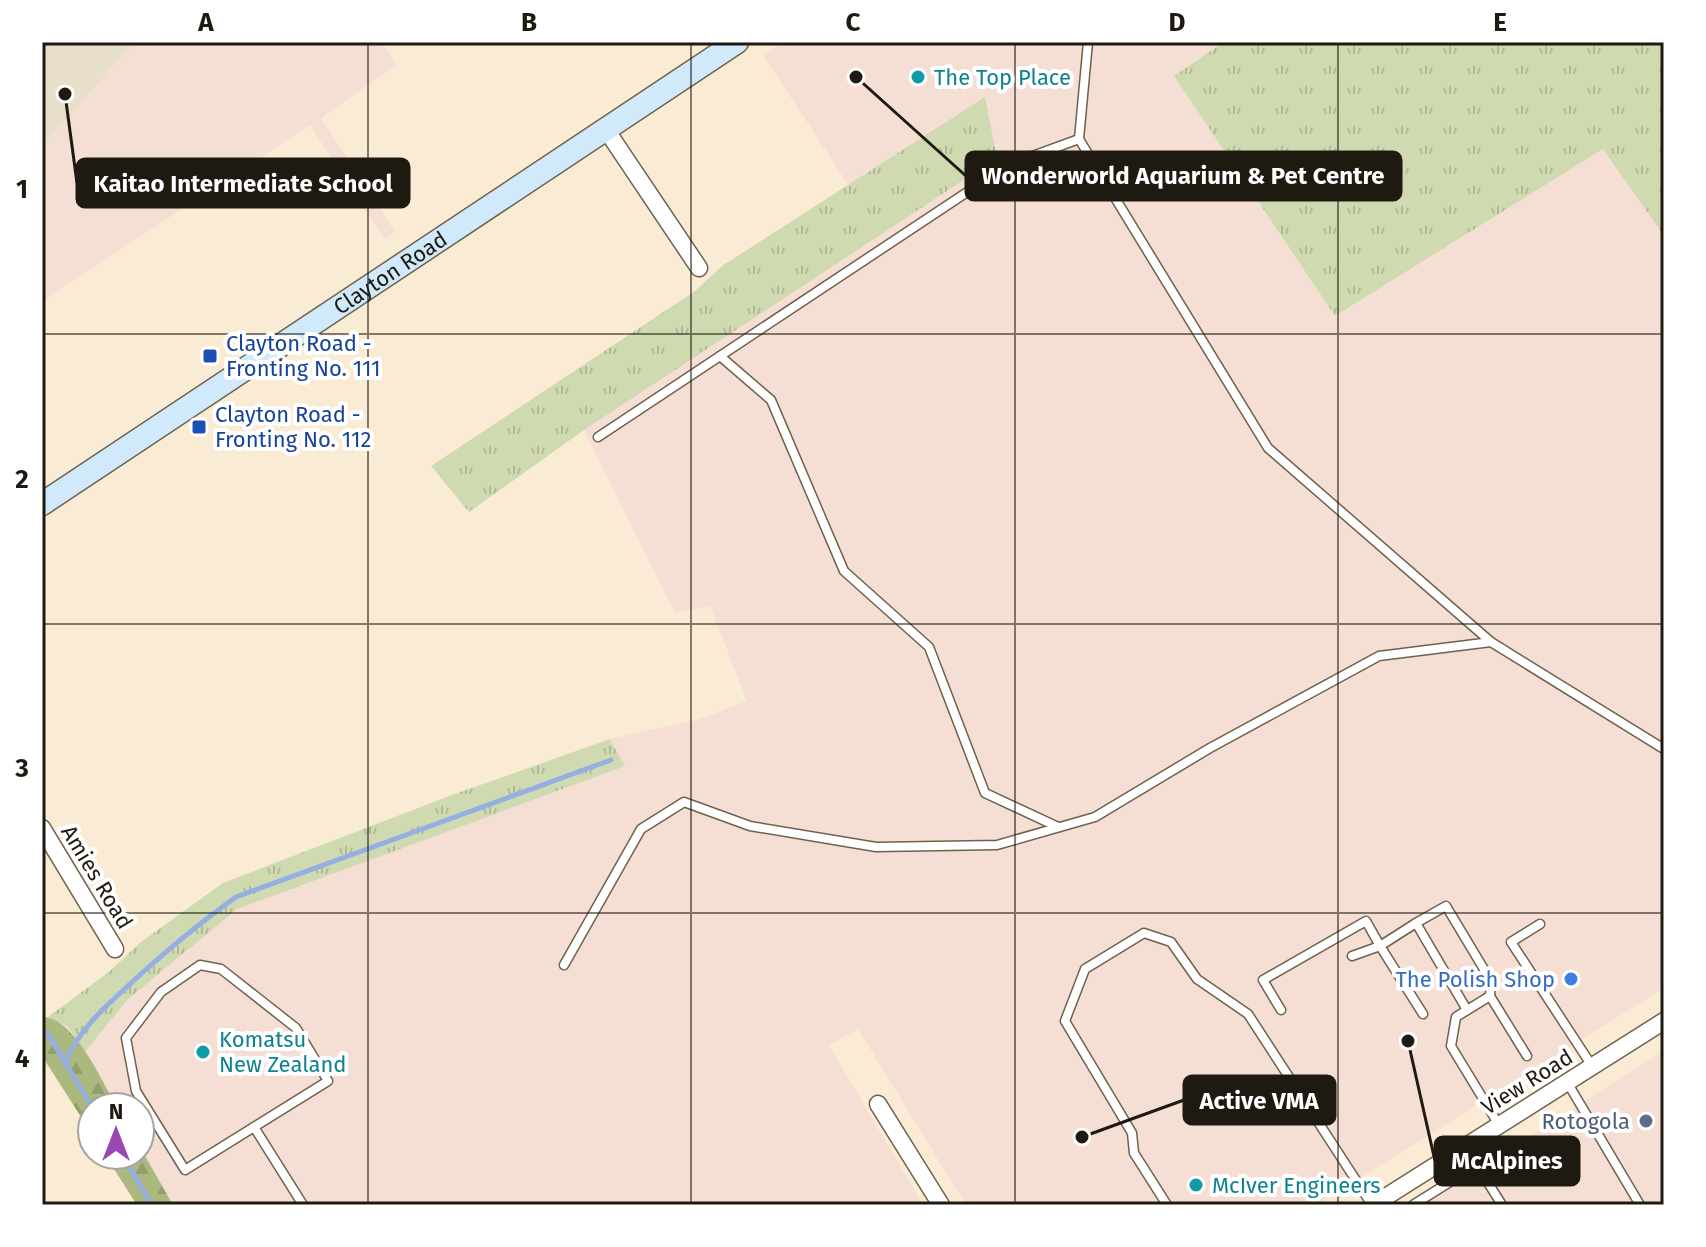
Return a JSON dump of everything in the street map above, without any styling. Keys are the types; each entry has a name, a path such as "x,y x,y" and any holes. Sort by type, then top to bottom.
{"main road":[{"name":"Clayton Road","path":"42,504 737,42"}],"street":[{"path":"607,131 699,268"},
{"name":"Amies Road","path":"42,828 115,949"},
{"name":"View Road","path":"1375,1204 1664,1021"},
{"path":"878,1104 941,1205"}],"lane":[{"path":"1088,42 1079,139 1268,448 1491,642 1664,749"},
{"path":"598,437 1008,165 1079,139"},
{"path":"720,356 771,400 844,571 929,647 985,793 1059,828"},
{"path":"564,965 641,829 684,802 750,826 876,847 997,845 1095,817 1210,748 1379,656 1491,642"},
{"path":"1352,956 1380,946 1446,906 1491,981 1490,996 1527,1056"},
{"path":"1281,1010 1263,980 1366,921 1423,1014"},
{"path":"1416,923 1467,1010"},
{"path":"1540,924 1511,942 1592,1067"},
{"path":"1167,1205 1134,1153 1132,1133 1065,1021 1085,969 1144,933 1171,942 1197,979 1248,1014 1375,1204"},
{"path":"200,965 221,969 296,1028 328,1081 254,1127 185,1170 136,1091 126,1038 161,992 200,965"},
{"path":"1490,996 1456,1017 1451,1046 1499,1125"},
{"path":"1567,1082 1640,1205"},
{"path":"254,1127 303,1205"},
{"path":"1465,1147 1502,1205"},
{"path":"1413,1205 1477,1165"}],"shaded area":[{"path":"42,42 135,42 42,146"},
{"path":"135,42 382,42 396,65 321,118 395,232 385,239 310,125 42,301 42,146"},
{"path":"783,42 1215,42 1218,46 1174,76 1335,316 1603,149 1664,236 1664,988 1317,1205 966,1205 858,1029 829,1045 923,1205 173,1205 154,1171 156,1091 108,1091 85,1052 127,1000 163,968 236,909 624,766 610,739 700,719 747,701 710,606 675,613 584,430 997,157 985,97 849,186 763,55"},
{"path":"1664,1051 1664,1205 1420,1205"}],"green space":[{"path":"1215,42 1664,42 1664,236 1603,149 1335,316 1174,76 1218,46"},
{"path":"985,97 997,158 584,430 469,512 431,466 695,291 722,266"},
{"path":"610,739 625,766 237,909 127,1000 85,1052 68,1027 48,1017 110,971 141,942 223,883 452,795"},
{"path":"42,1017 54,1020 76,1038 108,1091 76,1091 76,1109 42,1056"},
{"path":"115,1171 154,1171 173,1205 137,1205"}],"waterway":[{"path":"65,1063 85,1029 112,1001 182,938 236,897 611,760"},
{"path":"42,1031 48,1034 82,1091"},
{"path":"132,1171 152,1205"}],"place":[{"name":"Wonderworld Aquarium & Pet Centre","path":"856,77"},
{"name":"The Top Place","path":"918,77"},
{"name":"Kaitao Intermediate School","path":"65,94"},
{"name":"Clayton Road - Fronting No. 111","path":"210,356"},
{"name":"Clayton Road - Fronting No. 112","path":"199,427"},
{"name":"The Polish Shop","path":"1571,979"},
{"name":"McAlpines","path":"1408,1041"},
{"name":"Komatsu New Zealand","path":"203,1052"},
{"name":"Rotogola","path":"1646,1121"},
{"name":"Active VMA","path":"1082,1137"},
{"name":"McIver Engineers","path":"1196,1185"}]}
